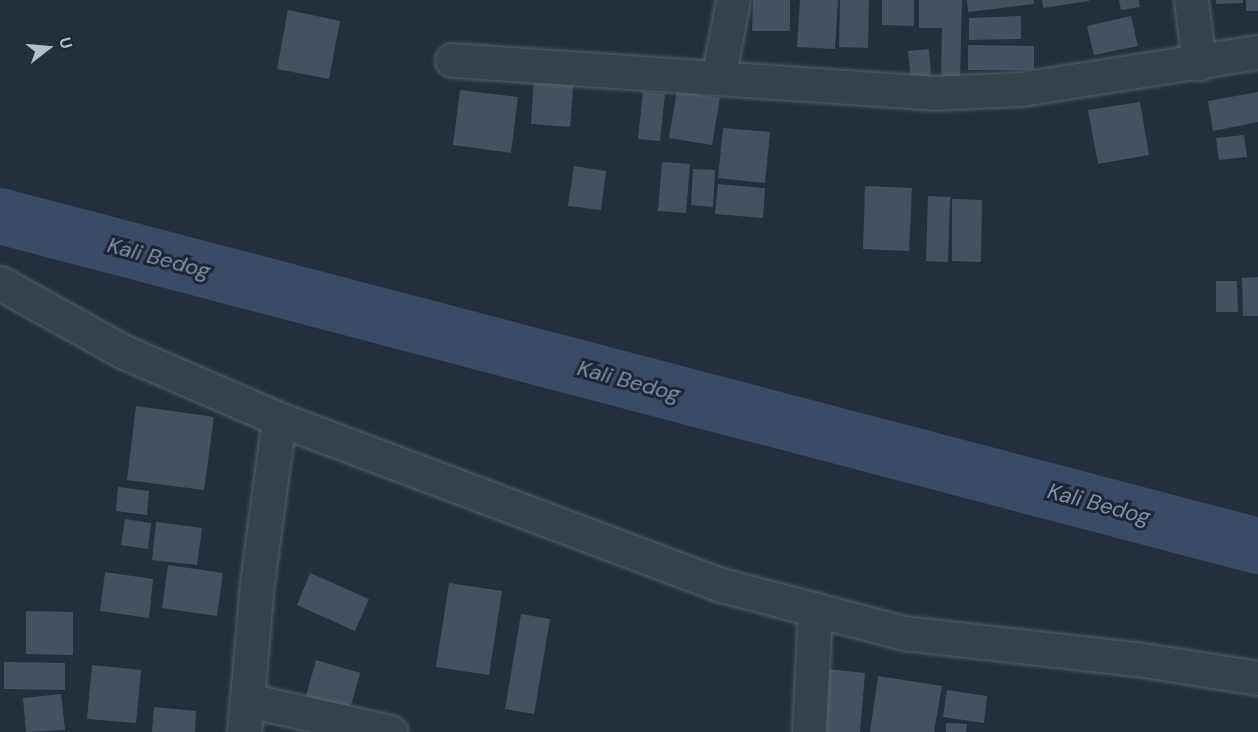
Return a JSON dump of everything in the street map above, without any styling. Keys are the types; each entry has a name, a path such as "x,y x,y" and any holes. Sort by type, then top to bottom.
{"street":[{"path":"718,78 724,0"},
{"path":"1191,0 1199,63"},
{"path":"452,60 934,93 1021,89 1258,52"},
{"path":"0,283 124,352 279,419 721,585 904,633 1137,659 1258,678"},
{"path":"244,732 257,583 279,419"},
{"path":"809,732 815,609"},
{"path":"247,700 390,732"}],"building":[{"path":"753,0 790,0 790,31 752,31"},
{"path":"800,0 838,0 835,49 797,47"},
{"path":"840,0 869,0 868,48 839,47"},
{"path":"882,0 914,0 914,26 882,25"},
{"path":"919,0 962,0 960,77 941,77 942,28 919,28"},
{"path":"967,0 1034,0 1034,4 968,12"},
{"path":"1042,0 1089,0 1089,1 1043,8"},
{"path":"1119,0 1139,0 1140,7 1121,10"},
{"path":"1216,0 1243,0 1243,3 1216,4"},
{"path":"1246,0 1258,0 1258,11 1246,11"},
{"path":"288,10 340,21 329,79 277,69"},
{"path":"1021,16 1021,39 969,40 969,18"},
{"path":"1131,16 1138,46 1094,55 1087,26"},
{"path":"968,45 1034,46 1034,70 968,70"},
{"path":"929,49 932,89 912,90 908,51"},
{"path":"534,74 574,78 570,127 531,124"},
{"path":"460,90 518,97 511,153 453,145"},
{"path":"677,91 720,98 712,145 669,138"},
{"path":"643,92 665,94 660,141 638,139"},
{"path":"1258,92 1258,122 1213,131 1208,101"},
{"path":"1140,102 1149,155 1098,164 1088,110"},
{"path":"723,128 770,132 765,183 718,178"},
{"path":"1244,135 1247,157 1219,160 1216,138"},
{"path":"662,162 690,164 686,213 658,211"},
{"path":"574,166 606,171 601,210 568,206"},
{"path":"693,169 715,170 713,207 691,205"},
{"path":"718,184 765,188 763,218 715,214"},
{"path":"865,186 912,188 909,251 863,249"},
{"path":"928,196 950,197 948,262 926,261"},
{"path":"952,199 982,200 981,262 952,261"},
{"path":"1258,277 1258,316 1243,316 1242,278"},
{"path":"1216,281 1237,281 1238,312 1216,312"},
{"path":"136,406 214,417 204,490 127,480"},
{"path":"118,487 149,491 147,515 116,511"},
{"path":"125,519 151,523 148,549 121,545"},
{"path":"156,522 202,528 197,565 152,560"},
{"path":"168,565 223,573 217,616 162,608"},
{"path":"105,572 153,579 149,618 100,611"},
{"path":"310,573 369,599 355,631 297,605"},
{"path":"449,583 502,591 489,675 436,667"},
{"path":"26,611 73,612 73,655 26,654"},
{"path":"521,614 550,619 534,714 505,709"},
{"path":"316,660 360,673 349,712 305,700"},
{"path":"4,662 65,663 65,690 4,689"},
{"path":"92,665 141,670 136,723 87,719"},
{"path":"827,669 865,673 860,732 821,732"},
{"path":"878,676 942,686 934,732 870,732"},
{"path":"947,690 987,696 984,723 943,717"},
{"path":"61,694 65,730 26,732 23,698"},
{"path":"154,707 196,711 195,732 152,732"},
{"path":"946,723 967,724 966,732 946,732"}],"waterway":[{"name":"Kali Bedog","path":"0,216 1258,546"}]}
